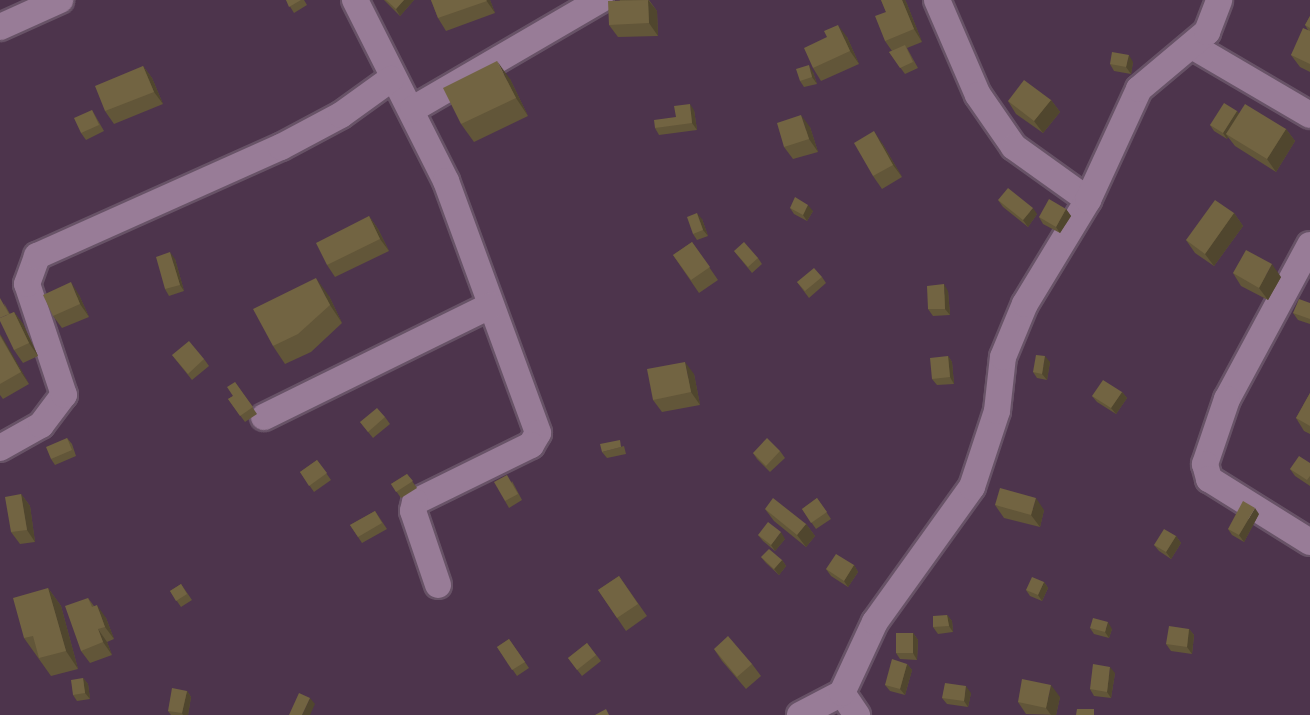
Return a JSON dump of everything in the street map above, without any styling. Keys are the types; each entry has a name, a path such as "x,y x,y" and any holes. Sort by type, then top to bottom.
{"street":[{"path":"0,27 60,0"},
{"path":"355,0 391,79 413,109 446,181 538,433 531,445 415,502 413,511 438,585"},
{"path":"413,109 600,0"},
{"path":"937,0 978,95 1014,147 1088,200"},
{"path":"800,715 842,693 875,622 972,487 997,411 1003,357 1019,317 1088,200 1139,89 1155,71 1194,47 1207,32 1219,0"},
{"path":"1194,47 1310,115"},
{"path":"0,448 41,425 64,395 27,284 28,267 37,256 281,147 341,115 391,79"},
{"path":"1310,245 1227,399 1205,464 1209,479 1310,542"},
{"path":"264,417 490,306"},
{"path":"842,693 857,715"}],"building":[{"path":"286,0 301,0 289,7"},
{"path":"386,0 404,0 396,9"},
{"path":"431,0 486,0 487,1 438,18"},
{"path":"648,0 649,23 609,25 608,1"},
{"path":"881,0 902,0 914,29 885,41 875,16 886,12"},
{"path":"838,25 850,51 813,68 804,48 827,37 824,31"},
{"path":"1303,28 1310,31 1310,64 1291,55"},
{"path":"905,45 913,62 900,68 889,52"},
{"path":"1112,52 1129,55 1126,67 1110,64"},
{"path":"497,61 516,98 461,124 443,88"},
{"path":"809,65 812,77 800,81 796,69"},
{"path":"143,66 154,92 105,111 95,86"},
{"path":"1024,80 1051,100 1034,121 1008,101"},
{"path":"1224,103 1237,111 1223,133 1210,125"},
{"path":"690,104 692,123 655,128 654,120 676,117 674,106"},
{"path":"1245,104 1286,129 1267,159 1226,134"},
{"path":"92,110 99,125 81,133 74,118"},
{"path":"801,115 809,139 784,147 777,123"},
{"path":"874,131 893,165 873,176 854,143"},
{"path":"1008,188 1033,208 1023,220 998,200"},
{"path":"795,197 808,205 803,215 790,208"},
{"path":"1049,199 1066,209 1056,227 1039,217"},
{"path":"1215,200 1234,213 1205,254 1186,240"},
{"path":"697,213 703,230 693,234 687,217"},
{"path":"369,216 380,239 327,265 316,243"},
{"path":"692,242 710,267 691,280 673,255"},
{"path":"744,242 758,258 748,267 734,251"},
{"path":"1246,250 1272,264 1259,288 1233,273"},
{"path":"170,252 180,285 165,289 156,257"},
{"path":"814,268 822,277 805,291 797,282"},
{"path":"316,278 330,305 298,334 273,346 253,309"},
{"path":"71,282 80,304 53,316 43,295"},
{"path":"944,284 945,309 928,309 927,286"},
{"path":"0,298 9,314 0,318"},
{"path":"1299,299 1310,303 1310,319 1293,313"},
{"path":"14,312 29,343 14,350 0,318"},
{"path":"0,336 21,372 0,384"},
{"path":"189,341 204,359 188,374 172,355"},
{"path":"1036,355 1045,356 1042,374 1033,372"},
{"path":"948,356 950,377 932,379 930,358"},
{"path":"685,362 691,392 653,400 647,369"},
{"path":"1103,380 1122,392 1111,408 1092,396"},
{"path":"235,382 253,407 240,416 228,399 233,396 227,387"},
{"path":"1310,393 1310,426 1296,418"},
{"path":"377,408 385,417 368,432 360,422"},
{"path":"67,438 72,450 51,459 46,447"},
{"path":"767,438 780,451 766,466 753,453"},
{"path":"620,440 621,447 602,452 600,444"},
{"path":"1299,456 1310,463 1307,480 1290,469"},
{"path":"317,460 327,473 309,486 300,472"},
{"path":"407,474 413,481 396,492 391,484"},
{"path":"507,475 518,494 505,501 494,482"},
{"path":"1000,488 1036,498 1031,515 995,505"},
{"path":"21,494 27,530 11,532 5,497"},
{"path":"773,498 806,524 797,535 765,509"},
{"path":"817,498 827,512 811,523 802,509"},
{"path":"1243,501 1255,508 1239,535 1228,529"},
{"path":"375,511 382,523 358,537 350,525"},
{"path":"768,522 781,532 771,545 758,535"},
{"path":"1164,529 1176,536 1166,552 1154,545"},
{"path":"769,549 782,560 774,569 761,557"},
{"path":"836,554 854,565 844,581 826,569"},
{"path":"619,576 638,604 617,618 598,590"},
{"path":"1032,577 1044,582 1038,595 1026,590"},
{"path":"181,584 187,594 176,601 170,591"},
{"path":"48,588 66,651 39,658 33,636 24,638 13,598"},
{"path":"88,598 92,607 97,605 105,627 98,629 103,642 81,651 65,606"},
{"path":"947,615 949,626 933,627 933,616"},
{"path":"1093,618 1108,622 1105,632 1090,628"},
{"path":"1169,626 1189,629 1187,647 1166,644"},
{"path":"896,633 913,633 913,653 896,653"},
{"path":"728,636 752,664 737,677 714,649"},
{"path":"509,639 525,662 512,670 497,647"},
{"path":"587,643 596,655 577,670 568,658"},
{"path":"892,659 907,664 900,689 885,685"},
{"path":"1093,664 1110,667 1107,692 1090,689"},
{"path":"83,678 85,693 73,695 71,680"},
{"path":"1022,679 1051,685 1046,708 1018,702"},
{"path":"945,683 966,686 964,701 942,698"},
{"path":"172,688 187,691 182,713 168,711"},
{"path":"299,693 310,698 302,715 289,715"},
{"path":"606,709 609,715 595,715"},
{"path":"1077,709 1094,709 1094,715 1076,715"}]}
